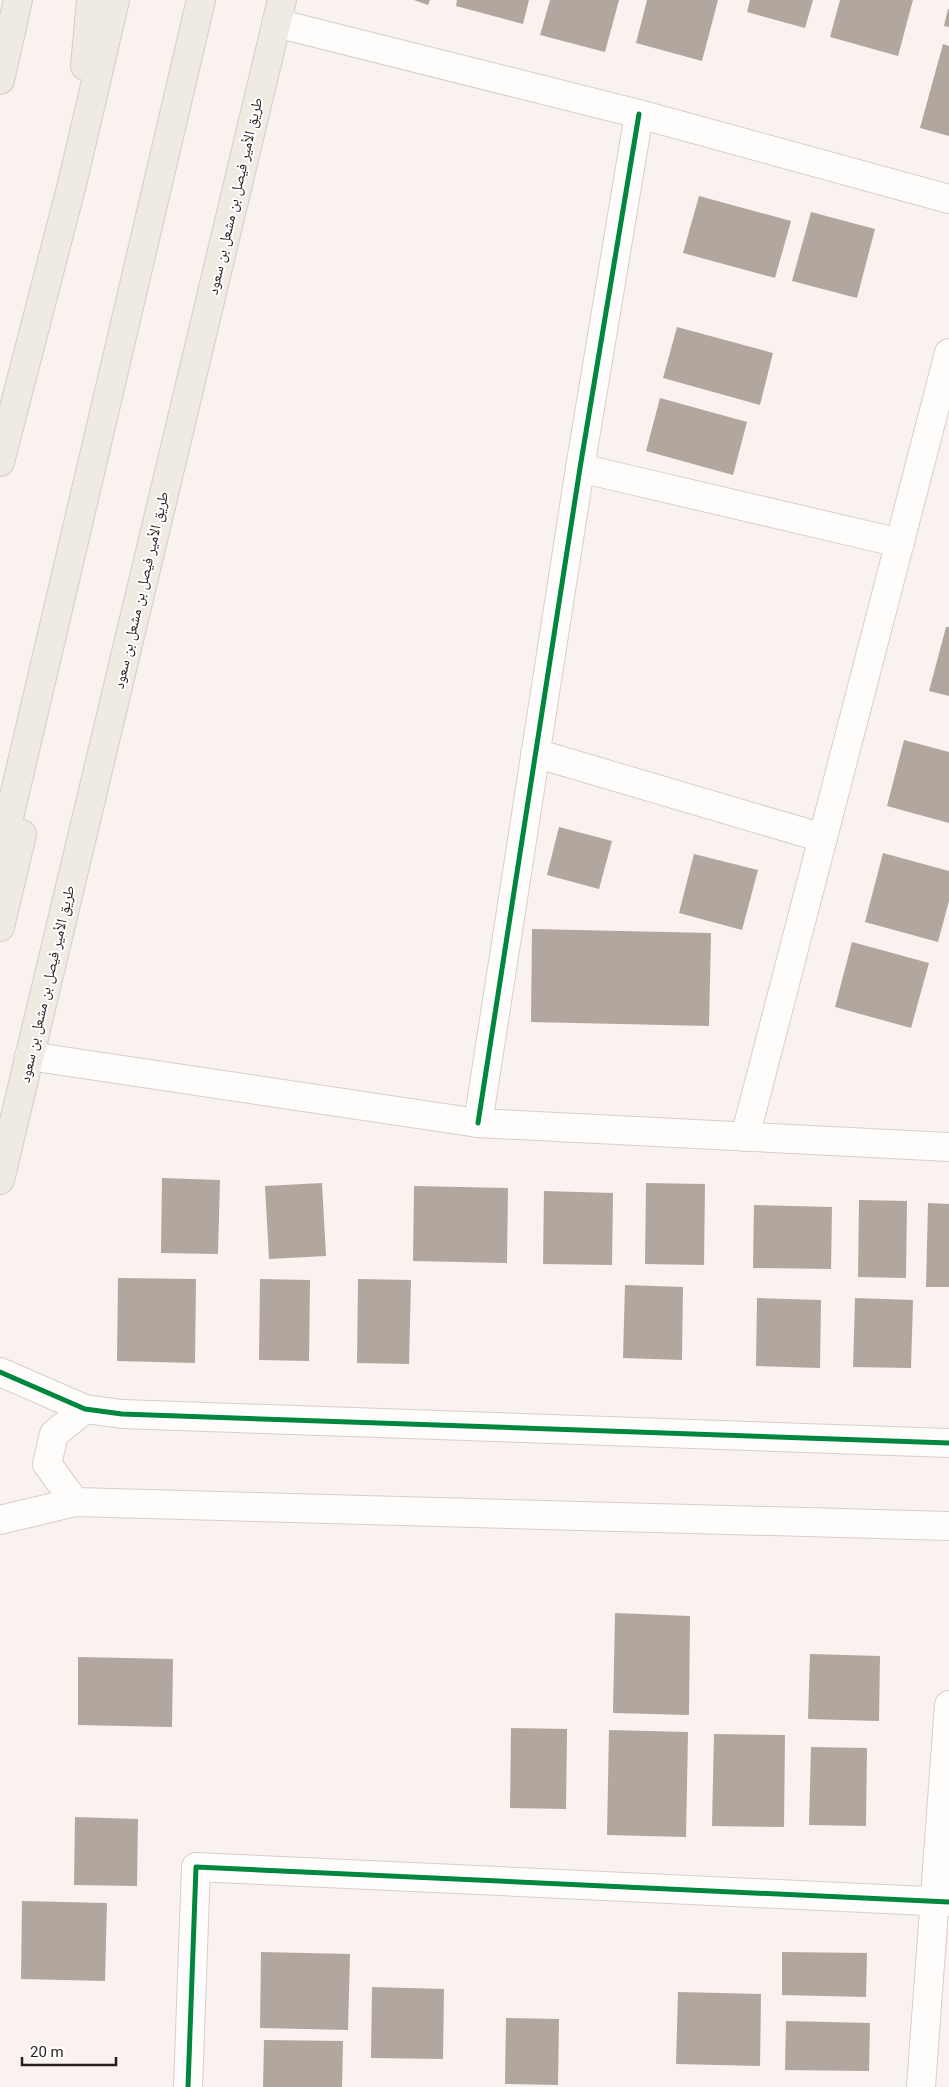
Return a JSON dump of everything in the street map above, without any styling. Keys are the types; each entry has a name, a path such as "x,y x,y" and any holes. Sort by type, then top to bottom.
{"main road":[{"path":"0,80 18,0"},
{"path":"73,180 91,0"},
{"path":"0,462 73,180 115,0"},
{"path":"0,856 201,0"},
{"name":"طريق الأمير فيصل بن مشعل بن سعود","path":"0,1180 279,12"},
{"path":"0,927 37,771 42,674"}],"street":[{"path":"279,12 949,199"},
{"path":"478,1123 580,468 639,114"},
{"path":"745,1137 949,353"},
{"path":"580,468 900,543"},
{"path":"535,753 823,838"},
{"path":"29,1056 478,1123 949,1147"},
{"path":"0,1372 85,1409 122,1414 949,1443"},
{"path":"75,1502 47,1464 54,1434 85,1409"},
{"path":"0,1520 75,1502 949,1526"},
{"path":"921,2087 942,1902 949,1705"},
{"path":"188,2087 196,1867 942,1902"}],"building":[{"path":"414,0 430,0 428,5"},
{"path":"457,0 529,0 523,24 456,6"},
{"path":"550,0 619,0 605,52 540,35"},
{"path":"647,0 718,0 702,61 636,43"},
{"path":"750,0 813,0 805,28 747,12"},
{"path":"840,0 913,0 898,56 830,37"},
{"path":"949,9 949,27 944,26"},
{"path":"943,44 949,46 949,136 920,128"},
{"path":"699,196 791,221 775,278 683,253"},
{"path":"811,212 875,229 857,298 792,281"},
{"path":"677,327 773,353 760,405 663,378"},
{"path":"660,398 747,422 733,475 646,451"},
{"path":"946,627 949,627 949,696 929,691"},
{"path":"904,740 949,752 949,823 887,806"},
{"path":"559,827 612,841 599,889 547,875"},
{"path":"883,853 949,871 949,901 938,942 865,922"},
{"path":"694,854 758,870 742,930 679,913"},
{"path":"532,929 711,933 709,1026 531,1022"},
{"path":"852,942 929,963 911,1028 835,1007"},
{"path":"162,1178 220,1180 218,1254 161,1253"},
{"path":"322,1183 326,1256 269,1259 265,1186"},
{"path":"646,1183 705,1184 704,1265 645,1264"},
{"path":"414,1186 508,1188 507,1263 413,1261"},
{"path":"544,1191 613,1193 612,1265 543,1264"},
{"path":"859,1200 907,1201 906,1278 858,1277"},
{"path":"928,1203 949,1204 949,1287 926,1287"},
{"path":"754,1205 832,1207 831,1269 753,1268"},
{"path":"118,1278 196,1279 195,1363 117,1361"},
{"path":"260,1279 310,1280 309,1361 259,1360"},
{"path":"358,1279 411,1280 409,1364 357,1363"},
{"path":"625,1285 683,1287 682,1360 623,1358"},
{"path":"757,1298 821,1300 820,1368 756,1366"},
{"path":"855,1298 913,1300 911,1368 853,1367"},
{"path":"615,1613 690,1616 689,1715 613,1713"},
{"path":"810,1654 880,1656 879,1721 808,1719"},
{"path":"78,1657 173,1659 172,1727 78,1725"},
{"path":"511,1728 567,1729 566,1809 510,1808"},
{"path":"609,1730 688,1732 686,1837 607,1835"},
{"path":"714,1734 785,1735 784,1827 712,1826"},
{"path":"811,1747 867,1748 866,1826 809,1825"},
{"path":"75,1817 138,1819 137,1886 74,1885"},
{"path":"22,1901 107,1903 105,1981 21,1979"},
{"path":"261,1952 350,1954 348,2030 260,2028"},
{"path":"782,1952 867,1953 866,1997 782,1995"},
{"path":"372,1987 444,1989 443,2059 371,2058"},
{"path":"678,1992 761,1994 760,2066 676,2064"},
{"path":"506,2018 559,2019 558,2085 505,2084"},
{"path":"786,2021 870,2023 869,2071 785,2070"},
{"path":"264,2040 343,2041 342,2087 263,2087"}],"cycle path":[{"path":"478,1123 580,468 639,114"},
{"path":"0,1372 85,1409 122,1414 949,1443"},
{"path":"188,2087 196,1867 949,1902"}]}
